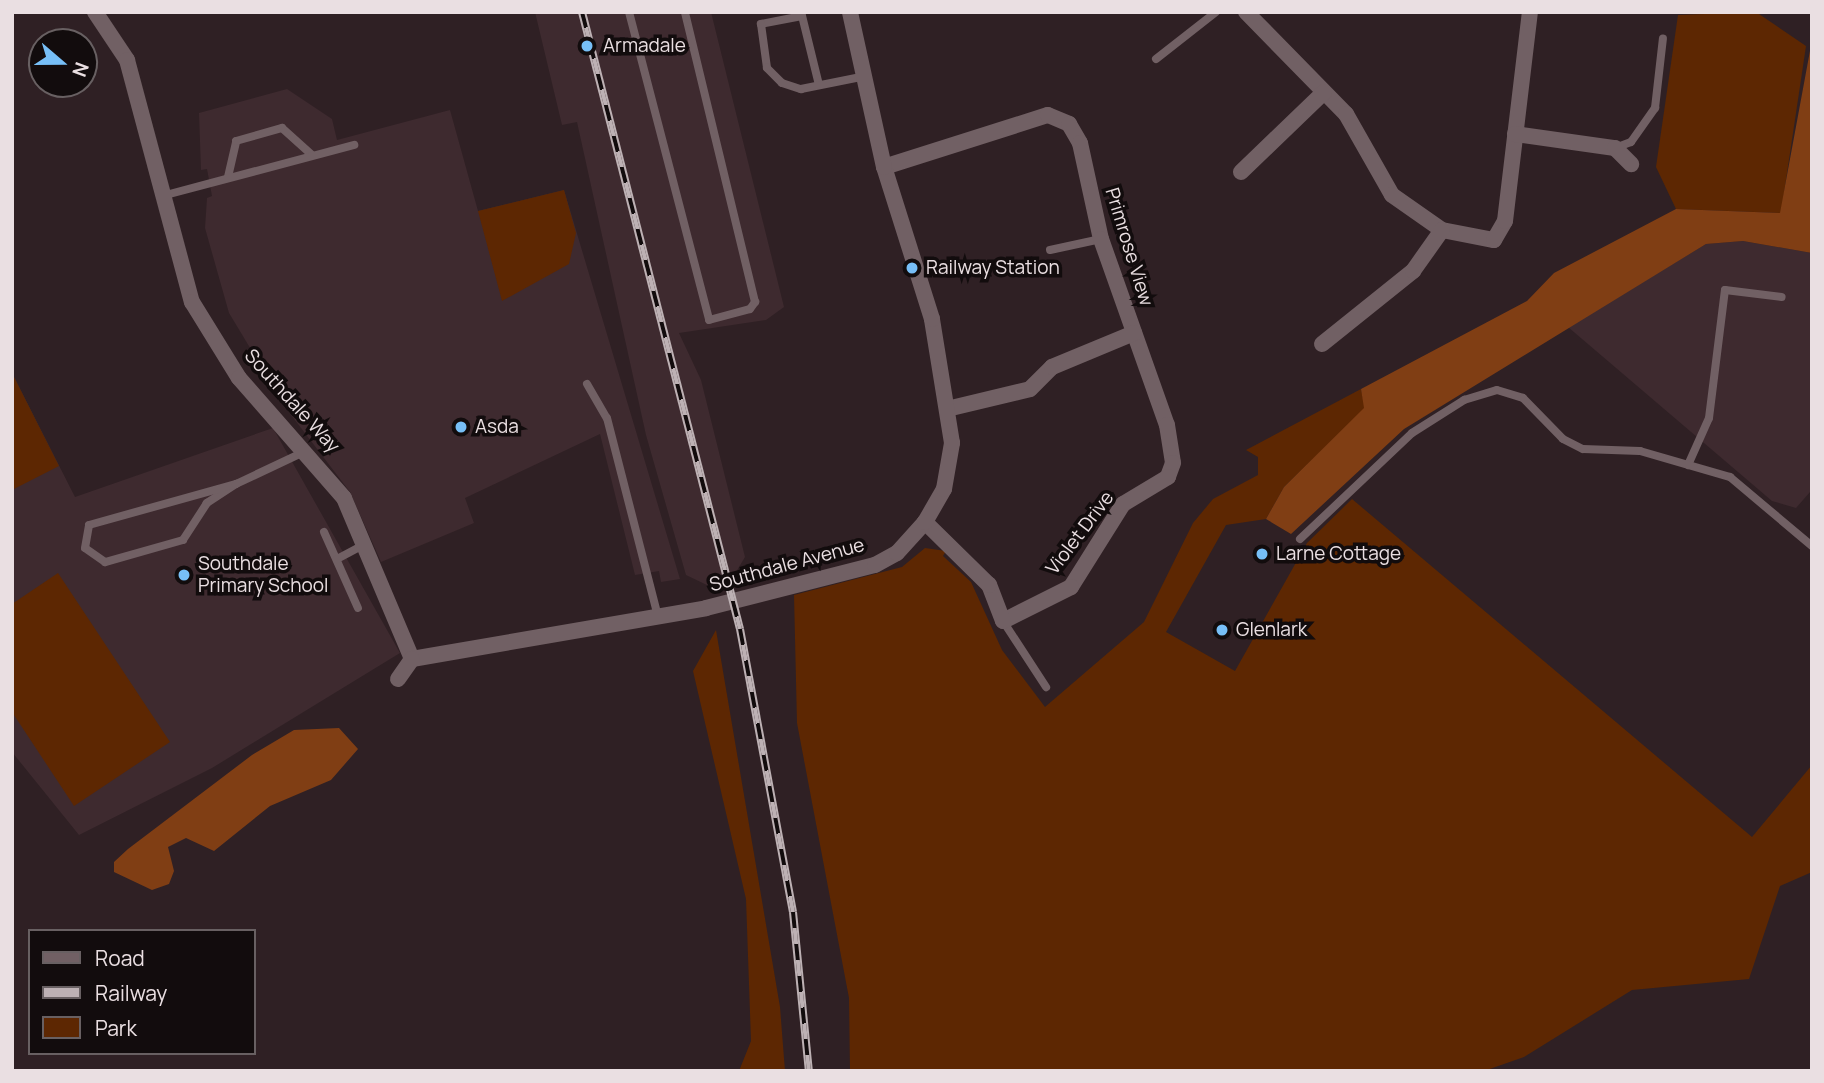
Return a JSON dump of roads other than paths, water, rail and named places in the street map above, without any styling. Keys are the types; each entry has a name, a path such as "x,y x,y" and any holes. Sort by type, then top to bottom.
{"street":[{"name":"Southdale Way","path":"95,12 127,60 178,264 210,337 308,449 344,498 366,544 412,659"},
{"name":"Southdale Avenue","path":"412,659 658,617 875,565 897,553 925,522 944,489 953,443 932,319 884,167 862,77 850,12"},
{"path":"1246,12 1357,129 1384,186 1414,215 1441,230 1494,240 1501,234 1530,12"},
{"path":"1241,172 1324,92"},
{"name":"Primrose View","path":"884,167 1048,115 1069,124 1080,143 1101,239 1134,333 1052,367 1030,389 947,409"},
{"path":"1515,134 1615,148 1631,164"},
{"path":"1322,344 1413,271 1441,230"},
{"name":"Violet Drive","path":"1003,621 1070,587 1123,504 1168,477 1173,463 1167,425 1134,333"},
{"path":"925,522 989,585 1003,621"},
{"path":"398,678 412,659"}],"lane":[{"path":"629,12 709,320 755,302 685,12"},
{"path":"1156,59 1216,12"},
{"path":"819,86 802,16 761,24 767,68 801,89 819,86 862,77"},
{"path":"1615,148 1631,142 1655,108 1663,37"},
{"path":"228,177 236,141 270,131 282,128 312,155"},
{"path":"162,196 354,145"},
{"path":"1050,250 1101,239"},
{"path":"1688,465 1709,418 1725,290 1782,297"},
{"path":"587,384 607,418 658,617"},
{"path":"1300,539 1412,433 1484,392 1523,398 1563,439 1583,449 1640,451 1730,477 1812,546"},
{"path":"236,484 207,503 183,540 105,562 85,548 89,525 236,484 296,460 308,449"},
{"path":"324,533 358,608"},
{"path":"337,559 366,544"},
{"path":"1003,621 1046,687"}],"railway":[{"path":"582,12 740,629 793,912 809,1071"}],"place":[{"name":"Armadale","path":"587,46"},
{"name":"Railway Station","path":"912,268"},
{"name":"Asda","path":"461,427"},
{"name":"Larne Cottage","path":"1262,554"},
{"name":"Southdale Primary School","path":"184,575"},
{"name":"Glenlark","path":"1222,630"}]}
